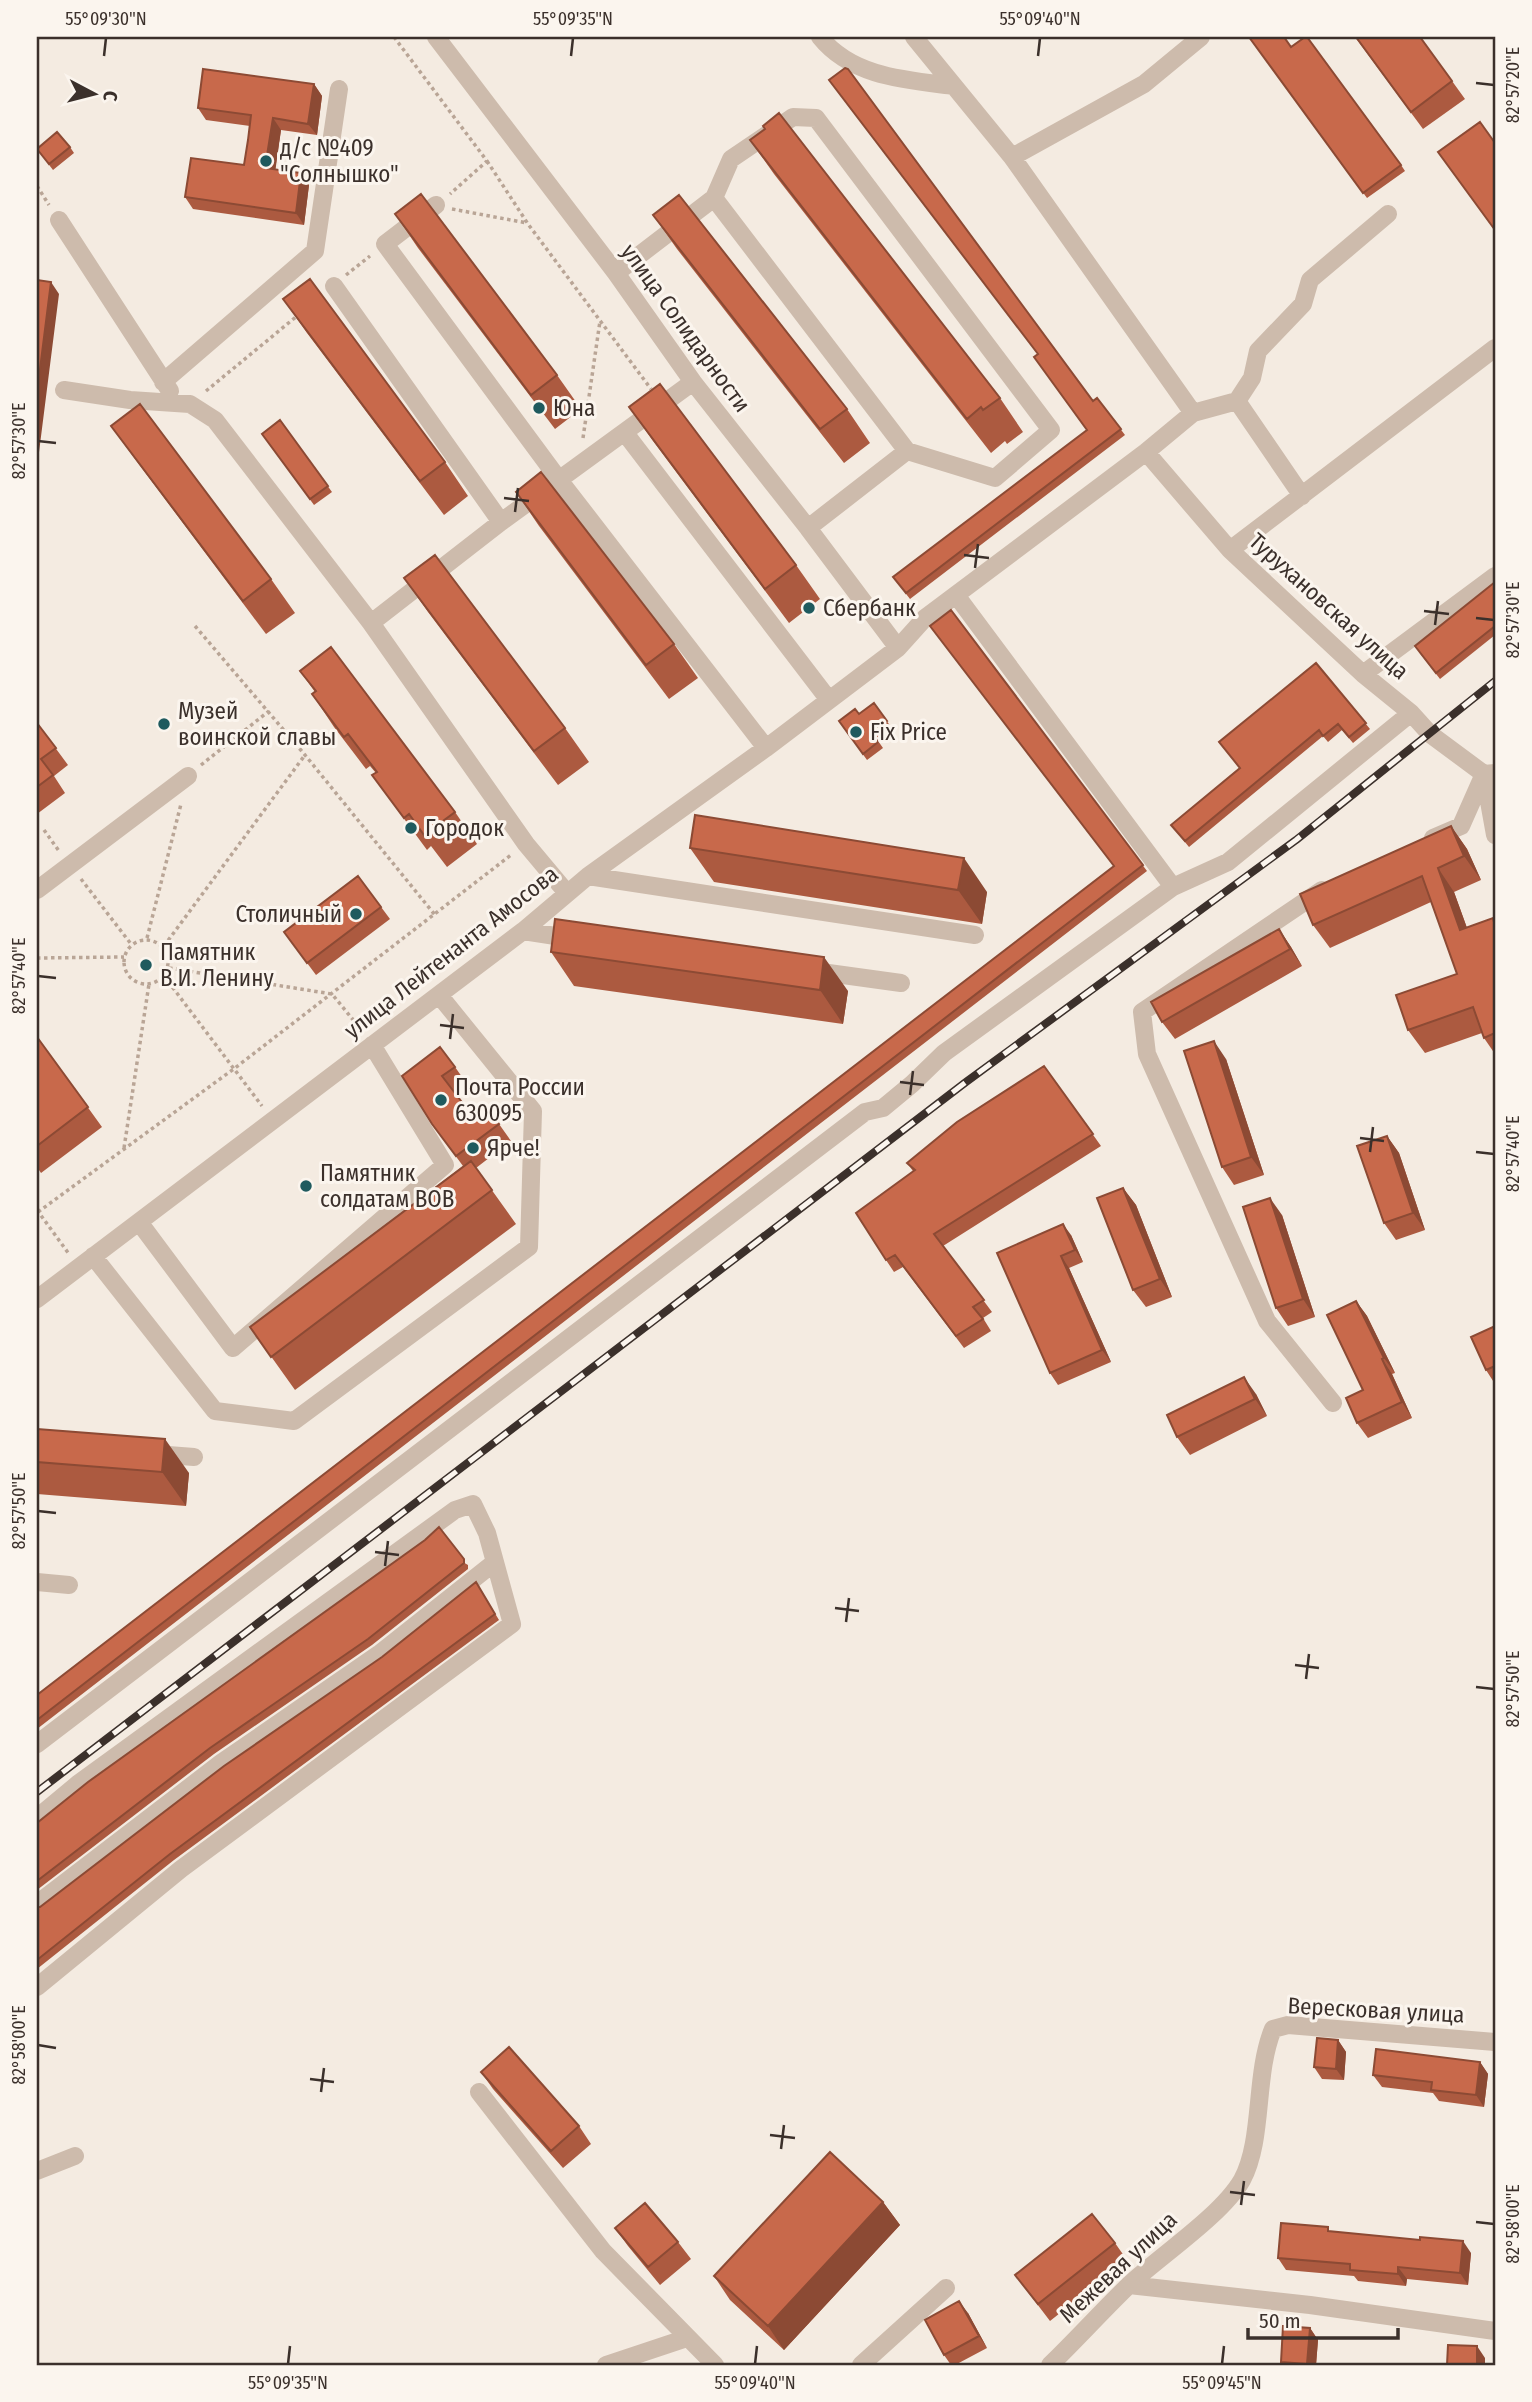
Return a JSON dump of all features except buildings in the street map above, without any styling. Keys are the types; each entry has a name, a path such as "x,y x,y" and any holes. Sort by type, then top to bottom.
{"street":[{"name":"улица Солидарности","path":"436,37 616,273 694,382 808,527 898,648"},
{"path":"820,37 832,52 882,76 954,86"},
{"path":"914,37 1012,158 1194,413 1237,401 1252,377 1258,351 1303,304 1310,280 1388,214"},
{"path":"1012,158 1144,84 1201,37"},
{"path":"163,382 315,251 339,89"},
{"path":"616,273 714,198 731,159 793,117 816,118 1051,430 995,478 907,451 714,198"},
{"path":"436,205 385,244 560,481 766,748"},
{"path":"59,220 163,382 184,403 215,420 371,623 526,844 567,893"},
{"path":"334,286 501,522"},
{"path":"1230,550 1495,348"},
{"path":"371,623 501,522 694,382"},
{"path":"64,390 130,400 184,403"},
{"path":"1237,401 1302,496"},
{"name":"улица Лейтенанта Амосова","path":"37,1299 523,931 588,876 766,748 898,648 925,618 1194,413"},
{"path":"625,433 829,700"},
{"path":"808,527 907,451"},
{"name":"Турухановская улица","path":"1146,452 1230,550 1363,674 1411,712 1430,734 1490,774"},
{"path":"1363,674 1495,576"},
{"path":"956,595 1173,887"},
{"path":"37,1744 864,1111 883,1108 944,1053 1173,887 1228,862 1411,712"},
{"path":"1490,774 1495,835"},
{"path":"1411,847 1461,827 1490,774"},
{"path":"37,890 188,776"},
{"path":"588,876 975,934"},
{"path":"1333,1403 1267,1321 1147,1054 1142,1012 1337,881"},
{"path":"523,931 591,941"},
{"path":"793,968 901,983"},
{"path":"86,1262 215,1412 294,1421 529,1247 533,1111 439,995"},
{"path":"139,1222 233,1348 445,1165 372,1045"},
{"path":"142,1453 194,1457"},
{"path":"37,1818 79,1783 455,1510 473,1504 487,1533 512,1624 181,1869 37,1987"},
{"path":"37,1903 221,1763 379,1654 495,1562"},
{"path":"37,1583 69,1584"},
{"name":"Вересковая улица","path":"1221,2206 1242,2180 1252,2146 1266,2047 1273,2029 1288,2025 1495,2042"},
{"path":"478,2092 603,2251 715,2365"},
{"path":"37,2171 75,2156"},
{"name":"Межевая улица","path":"1050,2365 1129,2285 1221,2206"},
{"path":"1129,2285 1310,2305 1495,2331"},
{"path":"861,2365 946,2288"},
{"path":"606,2365 687,2338"}],"path":[{"path":"394,37 662,405"},
{"path":"436,205 486,161"},
{"path":"37,186 59,220"},
{"path":"436,205 528,224"},
{"path":"334,286 385,244"},
{"path":"184,403 303,311"},
{"path":"579,467 600,319"},
{"path":"195,626 269,711 435,915"},
{"path":"147,938 188,776 269,711"},
{"path":"164,946 305,755"},
{"path":"44,831 131,944"},
{"path":"86,1262 38,1211 234,1068 526,844"},
{"path":"147,938 164,946 169,956 169,968 164,976 149,984 135,982 125,971 124,957 131,944 147,938"},
{"path":"37,958 124,957"},
{"path":"169,968 332,993 372,1045"},
{"path":"164,976 273,1120"},
{"path":"124,1149 149,984"}],"railway":[{"path":"37,1792 966,1082 1296,840 1495,681"}],"place":[{"name":"д/с №409 \"Солнышко\"","path":"266,161"},
{"name":"Юна","path":"539,408"},
{"name":"Сбербанк","path":"809,608"},
{"name":"Музей воинской славы","path":"164,724"},
{"name":"Fix Price","path":"856,732"},
{"name":"Городок","path":"411,828"},
{"name":"Столичный","path":"356,914"},
{"name":"Памятник В.И. Ленину","path":"146,965"},
{"name":"Почта России 630095","path":"441,1100"},
{"name":"Ярче!","path":"473,1148"},
{"name":"Памятник солдатам ВОВ","path":"306,1186"}]}
